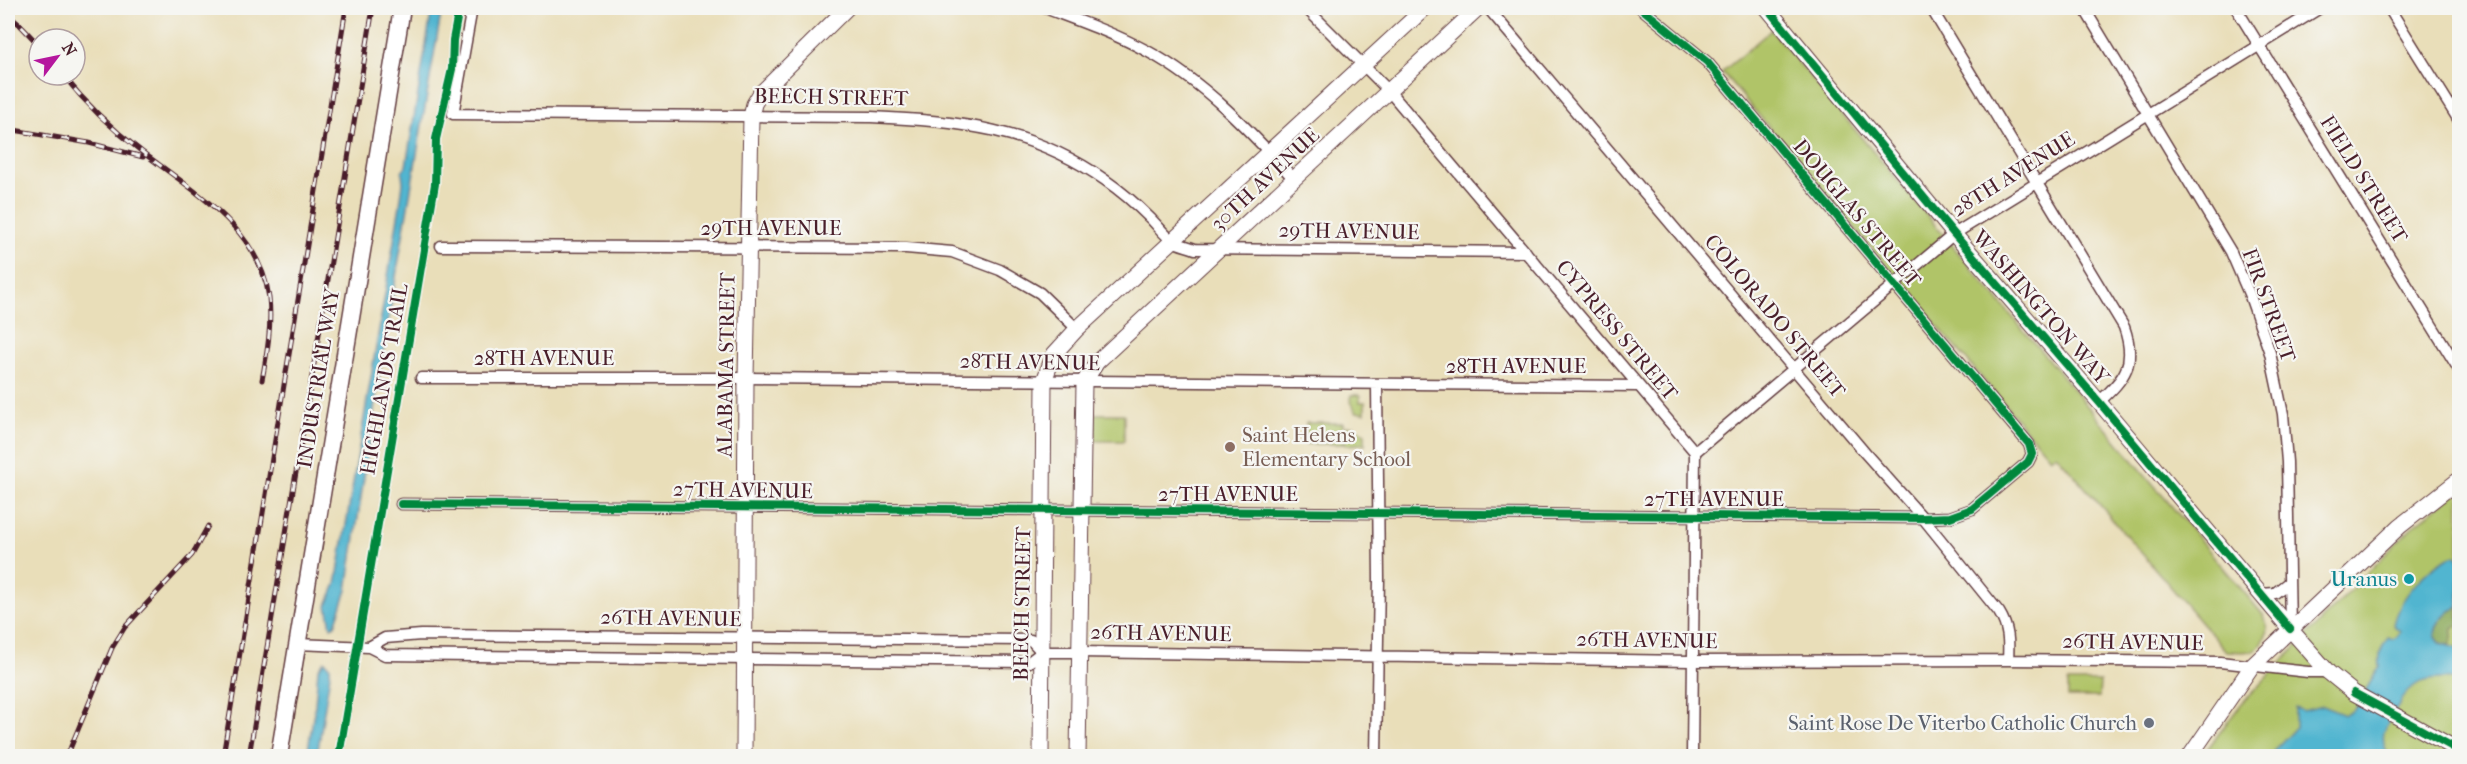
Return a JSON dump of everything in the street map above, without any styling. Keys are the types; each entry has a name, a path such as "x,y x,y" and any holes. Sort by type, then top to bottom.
{"main road":[{"name":"INDUSTRIAL WAY","path":"279,756 402,8"}],"street":[{"name":"BEECH STREET","path":"472,8 453,114 871,117 929,120 976,126 1024,138 1067,157 1106,180 1142,210 1173,241"},
{"path":"751,117 754,104 760,94 847,8"},
{"path":"1045,8 1101,29 1148,51 1197,85 1236,118 1295,180"},
{"name":"CYPRESS STREET","path":"1306,8 1364,63 1389,91 1695,453"},
{"name":"30TH AVENUE","path":"1044,381 1054,354 1077,329 1425,8"},
{"name":"30TH AVENUE","path":"1084,382 1097,363 1478,8"},
{"name":"COLORADO STREET","path":"1488,8 1923,518 2006,623 2009,637 2008,660"},
{"name":"DOUGLAS STREET","path":"1641,8 1707,62 2029,444 2032,454"},
{"name":"WASHINGTON WAY","path":"1767,8 1954,234 2328,672 2354,693 2460,751"},
{"path":"1931,8 2116,312 2129,341 2127,371 2122,381 2099,402"},
{"name":"FIR STREET","path":"2084,8 2149,113 2230,252 2250,296 2270,353 2283,414 2287,462 2289,629"},
{"name":"FIELD STREET","path":"2236,8 2460,371"},
{"name":"28TH AVENUE","path":"1695,453 1954,234 2320,8"},
{"path":"2389,8 2460,122"},
{"name":"ALABAMA STREET","path":"744,756 746,378 751,117"},
{"name":"29TH AVENUE","path":"1173,241 1195,249 1526,252"},
{"name":"29TH AVENUE","path":"441,246 906,248 952,252 1000,270 1040,293 1077,329"},
{"name":"28TH AVENUE","path":"421,378 746,378 1638,386"},
{"name":"BEECH STREET","path":"1041,756 1044,381"},
{"path":"1078,756 1080,511 1084,382"},
{"path":"1376,756 1377,385"},
{"path":"1692,756 1691,661 1695,453"},
{"name":"27TH AVENUE","path":"401,504 1923,518 1950,517 1972,509 2028,462 2032,454"},
{"path":"2190,756 2252,666 2400,526 2460,479"},
{"path":"2260,594 2275,593 2289,582"},
{"name":"26TH AVENUE","path":"369,647 385,638 422,635 1031,640 1042,652"},
{"name":"26TH AVENUE","path":"297,644 369,647 385,655 744,660 1029,662 1042,652 1079,652 1691,661 2220,662 2252,666"},
{"path":"2252,666 2328,672"}],"green space":[{"path":"1771,30 2264,616 2267,626 2260,646 2248,652 2226,651 2056,454 2050,458 1722,72"},
{"path":"1351,395 1360,395 1360,402 1365,402 1365,413 1356,412 1351,402"},
{"path":"1095,414 1124,414 1124,441 1095,441"},
{"path":"1306,423 1343,423 1343,444 1306,444"},
{"path":"1346,426 1353,426 1365,434 1365,444 1345,445"},
{"path":"2459,490 2459,756 2202,756 2242,703 2345,596 2411,528"},
{"path":"2459,607 2459,624 2453,629 2451,643 2448,645 2440,643 2435,634 2440,620"},
{"path":"2068,682 2100,682 2099,697 2068,697"}],"water":[{"path":"432,8 442,8 381,364 347,590 335,625 331,627 327,605 336,584 400,205 402,172 406,166"},
{"path":"2456,555 2459,560 2459,607 2443,617 2435,634 2440,643 2459,649 2459,679 2430,680 2410,689 2393,714 2384,733 2384,744 2389,756 2272,756 2274,750 2295,728 2295,708 2303,711 2322,706 2345,715 2354,710 2380,666 2382,647 2388,637 2393,639 2397,637 2400,631 2393,625 2408,593 2436,565"},
{"path":"325,661 330,667 330,674 317,756 307,756 318,669"}],"railway":[{"path":"223,756 346,8"},
{"path":"249,756 373,8"},
{"path":"8,15 27,32"},
{"path":"73,87 120,134 220,213 238,231 252,251 263,273 270,308 262,380"},
{"path":"8,129 89,143 143,157"},
{"path":"67,756 112,648 125,627 192,555 208,526"}],"cycle path":[{"name":"HIGHLANDS TRAIL","path":"339,756 435,184 436,139 452,69 453,40 459,8"},
{"path":"401,504 1923,518 1950,517 1972,509 2028,462 2032,454 2029,444 1707,62 1641,8"},
{"path":"1767,8 1954,234 2290,629"},
{"path":"2354,693 2460,751"}],"place":[{"name":"Saint Helens Elementary School","path":"1230,447"},
{"name":"Uranus","path":"2409,579"},
{"name":"Saint Rose De Viterbo Catholic Church","path":"2149,723"}]}
